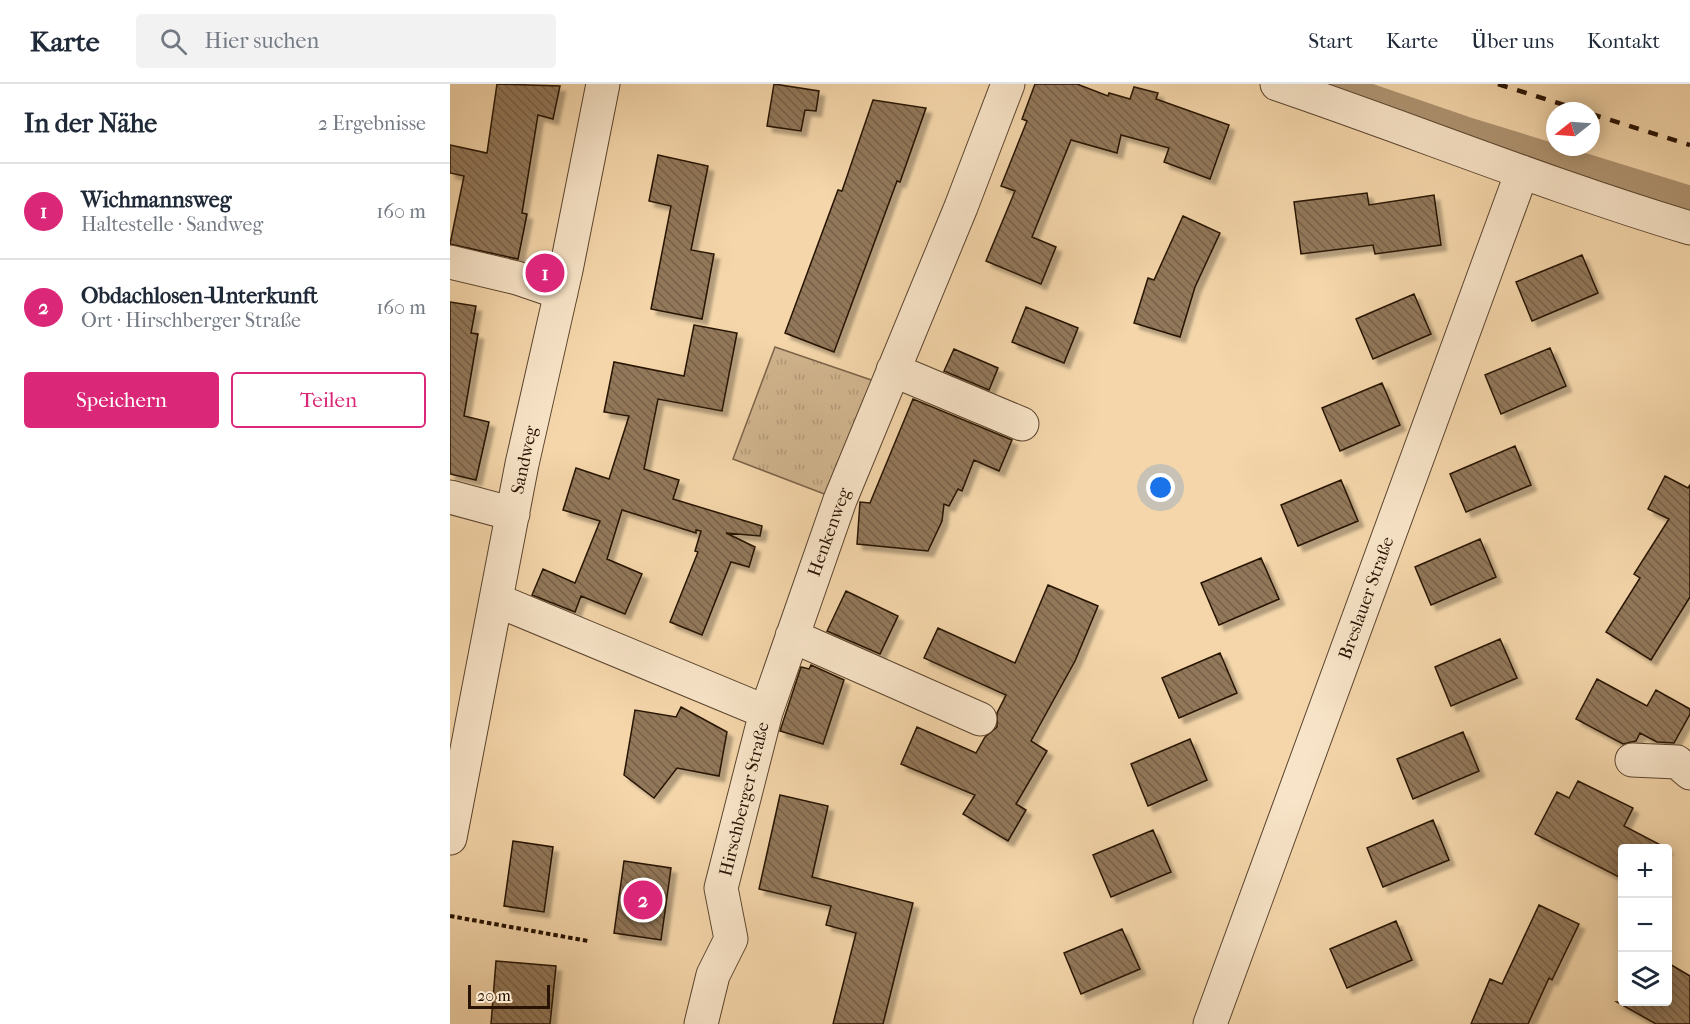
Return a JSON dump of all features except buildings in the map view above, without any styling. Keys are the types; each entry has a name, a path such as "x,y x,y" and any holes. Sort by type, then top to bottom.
{"street":[{"name":"Sandweg","path":"450,838 513,514 603,84"},
{"name":"Henkenweg","path":"766,712 837,510 961,207 1008,84"},
{"path":"1277,84 1522,172 1690,228"},
{"name":"Breslauer Straße","path":"1210,1024 1522,172"},
{"path":"450,262 517,278 561,293"},
{"path":"893,370 1022,424"},
{"path":"450,497 513,514"},
{"path":"496,600 766,712"},
{"path":"792,636 980,719"},
{"name":"Hirschberger Straße","path":"701,1024 713,975 731,939 721,888 766,712"},
{"path":"1632,760 1677,762 1690,773"}],"path":[{"path":"450,916 588,941"}],"green space":[{"path":"775,347 886,385 840,500 733,459"}],"waterway":[{"path":"1330,84 1464,130 1690,200"}],"railway":[{"path":"1498,84 1555,102"},
{"path":"1600,117 1690,145"}],"place":[{"name":"Wichmannsweg","path":"545,273"},
{"name":"Obdachlosen-Unterkunft","path":"643,900"}]}
